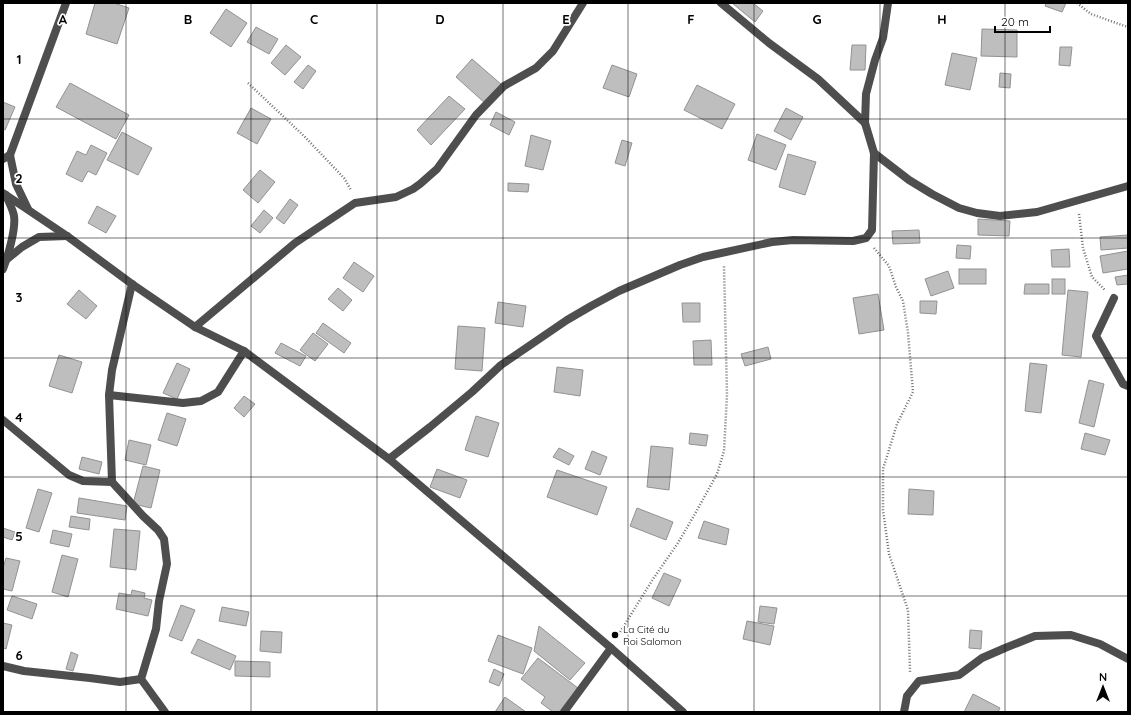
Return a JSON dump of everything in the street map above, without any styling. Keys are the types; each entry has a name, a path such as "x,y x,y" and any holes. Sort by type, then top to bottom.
{"street":[{"path":"28,210 6,157 66,3"},
{"path":"195,327 295,243 355,203 396,197 413,189 437,169 476,115 504,86 536,68 553,51 584,3"},
{"path":"721,3 769,43 818,79 865,123"},
{"path":"389,459 472,392 501,365 567,320 619,291 680,265 724,252 772,242 793,240 853,241 866,238 872,230 874,153 865,123 866,94 883,38 888,3"},
{"path":"874,153 909,180 959,208 977,213 1000,216 1037,212 1077,202 1128,186"},
{"path":"4,194 67,236 132,284 195,327 244,351 389,459 611,648 683,712"},
{"path":"3,268 13,231 14,215 4,194"},
{"path":"6,260 22,247 39,237 67,236"},
{"path":"132,284 112,370 109,395 112,482 158,530 164,539 167,564 159,601 156,628 142,679"},
{"path":"1114,298 1096,336 1123,384 1128,386"},
{"path":"109,395 183,403 201,401 218,392 244,351"},
{"path":"3,420 69,475 83,480 112,482"},
{"path":"904,712 907,696 919,681 959,675 982,658 1035,636 1071,635 1100,644 1128,659"},
{"path":"564,712 611,648"},
{"path":"3,666 24,671 120,682 142,679"},
{"path":"142,679 166,712"}],"path":[{"path":"1077,3 1091,14 1128,26"},
{"path":"248,83 305,137 344,178 353,194 355,203"},
{"path":"1077,202 1083,248 1092,277 1114,298"},
{"path":"866,238 889,266 896,287 903,301 908,333 913,392 897,424 883,469 883,510 889,554 908,610 910,671 919,681"},
{"path":"611,648 696,512 717,474 724,451 727,395 724,252"}],"building":[{"path":"95,3 114,3 129,8 117,44 86,34"},
{"path":"732,3 753,3 763,11 755,22"},
{"path":"1046,3 1066,3 1062,12 1045,6"},
{"path":"226,9 247,23 231,47 210,33"},
{"path":"256,27 278,39 269,54 247,42"},
{"path":"982,29 1017,30 1017,57 981,56"},
{"path":"286,45 301,57 285,75 271,63"},
{"path":"852,45 866,45 865,70 850,70"},
{"path":"1060,47 1072,47 1070,66 1059,65"},
{"path":"952,53 977,58 970,90 945,85"},
{"path":"472,59 502,85 486,104 456,77"},
{"path":"308,65 316,71 303,89 294,82"},
{"path":"612,65 637,74 629,97 603,88"},
{"path":"1000,73 1011,74 1010,88 999,87"},
{"path":"70,83 129,115 116,139 56,107"},
{"path":"697,85 735,104 722,129 684,110"},
{"path":"449,96 465,109 431,145 417,130"},
{"path":"3,102 15,107 5,130 3,129"},
{"path":"251,108 271,119 257,144 237,133"},
{"path":"786,108 803,117 791,140 774,131"},
{"path":"496,112 515,122 509,135 490,125"},
{"path":"122,132 152,148 138,175 107,160"},
{"path":"757,134 786,145 776,170 748,160"},
{"path":"531,135 551,141 543,170 525,166"},
{"path":"622,140 632,143 625,166 615,163"},
{"path":"91,145 107,153 96,175 88,171 82,182 66,174 77,151 86,155"},
{"path":"788,154 816,162 805,195 779,187"},
{"path":"260,170 275,182 258,203 243,190"},
{"path":"508,183 529,184 528,192 508,191"},
{"path":"290,199 298,205 284,224 276,218"},
{"path":"97,206 116,216 106,233 88,223"},
{"path":"264,210 273,218 260,233 251,226"},
{"path":"978,219 1010,221 1009,236 978,235"},
{"path":"919,230 920,243 893,244 892,231"},
{"path":"1128,235 1128,248 1101,250 1100,237"},
{"path":"957,245 971,246 970,259 956,258"},
{"path":"1069,249 1070,267 1052,267 1051,250"},
{"path":"1128,251 1128,269 1103,273 1100,256"},
{"path":"354,262 374,276 363,292 343,278"},
{"path":"959,269 986,269 986,284 959,284"},
{"path":"948,271 954,288 931,296 925,279"},
{"path":"1128,275 1128,284 1117,285 1115,277"},
{"path":"1052,279 1065,279 1065,294 1052,294"},
{"path":"1025,284 1049,284 1049,294 1024,294"},
{"path":"338,288 352,300 343,311 328,299"},
{"path":"79,290 97,306 86,319 67,304"},
{"path":"1068,290 1088,292 1081,357 1062,355"},
{"path":"878,294 884,330 859,334 853,298"},
{"path":"920,301 937,301 936,314 920,313"},
{"path":"498,302 526,306 523,327 495,323"},
{"path":"682,303 700,303 700,322 683,322"},
{"path":"323,323 351,343 344,353 316,333"},
{"path":"458,326 485,328 482,371 455,369"},
{"path":"313,333 328,344 315,361 300,350"},
{"path":"711,340 712,365 694,365 693,341"},
{"path":"281,343 306,356 300,366 275,353"},
{"path":"768,347 771,359 745,366 741,354"},
{"path":"59,355 82,362 72,393 49,386"},
{"path":"177,363 190,369 177,399 163,393"},
{"path":"1030,363 1047,365 1041,413 1025,411"},
{"path":"557,367 583,370 580,396 554,392"},
{"path":"1089,380 1104,384 1094,427 1079,423"},
{"path":"244,396 255,404 244,417 234,408"},
{"path":"167,413 186,419 177,446 158,440"},
{"path":"476,416 499,423 488,457 465,450"},
{"path":"690,433 708,435 706,446 689,444"},
{"path":"1085,433 1110,440 1105,455 1081,449"},
{"path":"129,440 151,445 146,465 125,460"},
{"path":"651,446 673,448 669,490 647,487"},
{"path":"559,448 574,456 569,465 553,457"},
{"path":"592,451 607,457 600,475 585,469"},
{"path":"82,457 102,462 99,474 79,469"},
{"path":"143,466 160,470 151,508 133,504"},
{"path":"437,469 467,480 460,498 430,487"},
{"path":"557,470 607,487 597,515 547,497"},
{"path":"38,489 52,493 39,532 26,528"},
{"path":"909,489 934,491 933,515 908,514"},
{"path":"79,498 127,506 125,520 77,513"},
{"path":"637,508 673,522 666,540 630,526"},
{"path":"71,516 90,519 89,530 69,527"},
{"path":"704,521 729,529 726,545 698,538"},
{"path":"3,528 15,532 12,540 3,537"},
{"path":"114,529 140,531 136,570 110,567"},
{"path":"53,530 72,534 69,547 50,543"},
{"path":"62,555 78,559 68,597 52,592"},
{"path":"6,558 20,561 12,591 3,589 3,568"},
{"path":"664,573 681,580 669,606 652,598"},
{"path":"132,590 145,593 144,598 152,600 148,616 116,609 119,593 131,595"},
{"path":"12,596 37,604 32,619 7,610"},
{"path":"181,605 195,610 182,641 169,636"},
{"path":"760,606 777,608 774,624 758,622"},
{"path":"222,607 249,612 246,626 219,621"},
{"path":"747,621 774,626 770,645 743,639"},
{"path":"3,623 12,625 6,649 3,648"},
{"path":"539,626 585,663 570,680 534,651"},
{"path":"970,630 982,631 981,649 969,648"},
{"path":"261,631 282,632 281,653 260,651"},
{"path":"498,635 532,648 523,674 488,661"},
{"path":"198,639 236,656 230,670 191,653"},
{"path":"71,652 78,655 73,671 66,669"},
{"path":"538,658 578,688 559,712 553,712 541,703 545,697 521,679"},
{"path":"235,661 270,662 270,677 235,676"},
{"path":"494,669 504,674 499,686 489,682"},
{"path":"973,694 1000,708 998,712 964,712"},
{"path":"505,697 526,712 495,712"}],"place":[{"name":"La Cité du Roi Salomon","path":"615,635"}]}
